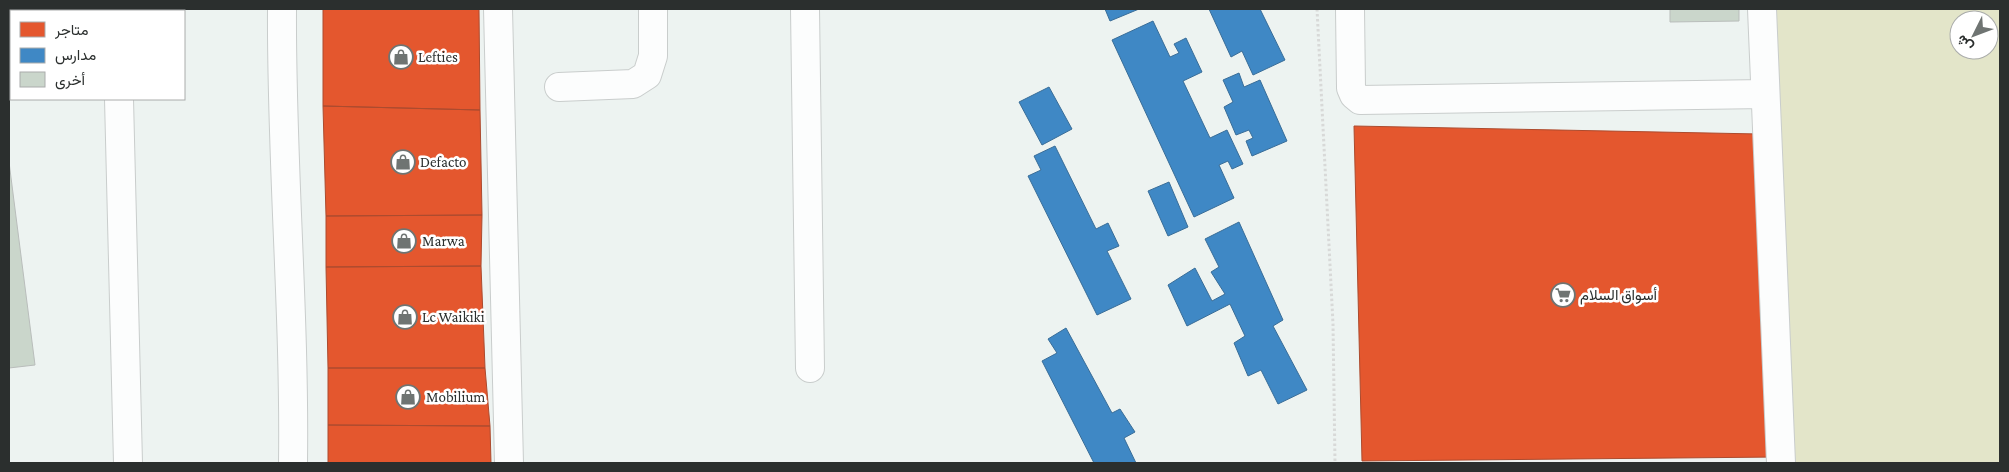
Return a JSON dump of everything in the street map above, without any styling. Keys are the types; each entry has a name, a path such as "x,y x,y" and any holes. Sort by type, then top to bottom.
{"lane":[{"path":"282,9 285,151 291,266 293,463"},
{"path":"498,9 509,463"},
{"path":"559,88 633,84 646,75 652,56 653,9"},
{"path":"805,9 810,368"},
{"path":"1350,9 1351,88 1354,95 1360,100 1765,94"},
{"path":"1762,9 1781,463"},
{"path":"120,100 128,463"}],"path":[{"path":"1317,9 1333,324 1336,463"}],"green space":[{"path":"1765,9 2000,9 2000,463 1784,463"}],"building: متاجر":[{"name":"Lefties","path":"323,9 479,9 480,110 323,106"},
{"name":"Defacto","path":"323,106 480,110 482,215 326,216"},
{"name":"أسواق السلام","path":"1354,126 1759,134 1777,457 1362,461"},
{"name":"Marwa","path":"482,215 481,266 326,267 326,216"},
{"name":"Lc Waikiki","path":"481,266 485,368 328,368 326,267"},
{"name":"Mobilium","path":"328,368 485,368 490,426 328,425"},
{"path":"328,425 490,426 491,463 328,463"}],"building: مدارس":[{"path":"1105,9 1139,9 1110,21"},
{"path":"1209,9 1260,9 1285,60 1253,75 1242,51 1231,57"},
{"path":"1153,21 1170,57 1179,53 1174,44 1186,38 1202,72 1183,81 1210,138 1227,130 1243,164 1232,169 1228,161 1219,165 1234,198 1194,217 1112,40"},
{"path":"1239,73 1244,87 1260,80 1287,141 1252,156 1246,141 1253,138 1249,130 1236,135 1224,107 1233,102 1223,80"},
{"path":"1049,87 1072,129 1042,145 1019,102"},
{"path":"1055,146 1096,229 1108,223 1119,246 1107,251 1131,299 1097,315 1028,176 1041,170 1034,156"},
{"path":"1169,182 1188,227 1168,236 1148,191"},
{"path":"1239,222 1283,320 1273,326 1307,390 1278,404 1261,370 1248,376 1234,343 1245,336 1230,304 1187,326 1168,285 1195,268 1212,301 1225,294 1211,272 1219,267 1205,239"},
{"path":"1066,328 1112,413 1120,409 1135,432 1124,438 1136,463 1094,463 1042,361 1057,353 1048,339"}],"building: أخرى":[{"path":"1670,9 1739,9 1739,21 1670,22"},
{"path":"9,162 35,365 9,368"}],"place":[{"name":"Lefties","path":"401,57"},
{"name":"Defacto","path":"403,162"},
{"name":"Marwa","path":"404,241"},
{"name":"أسواق السلام","path":"1563,295"},
{"name":"Lc Waikiki","path":"405,317"},
{"name":"Mobilium","path":"408,397"}]}
